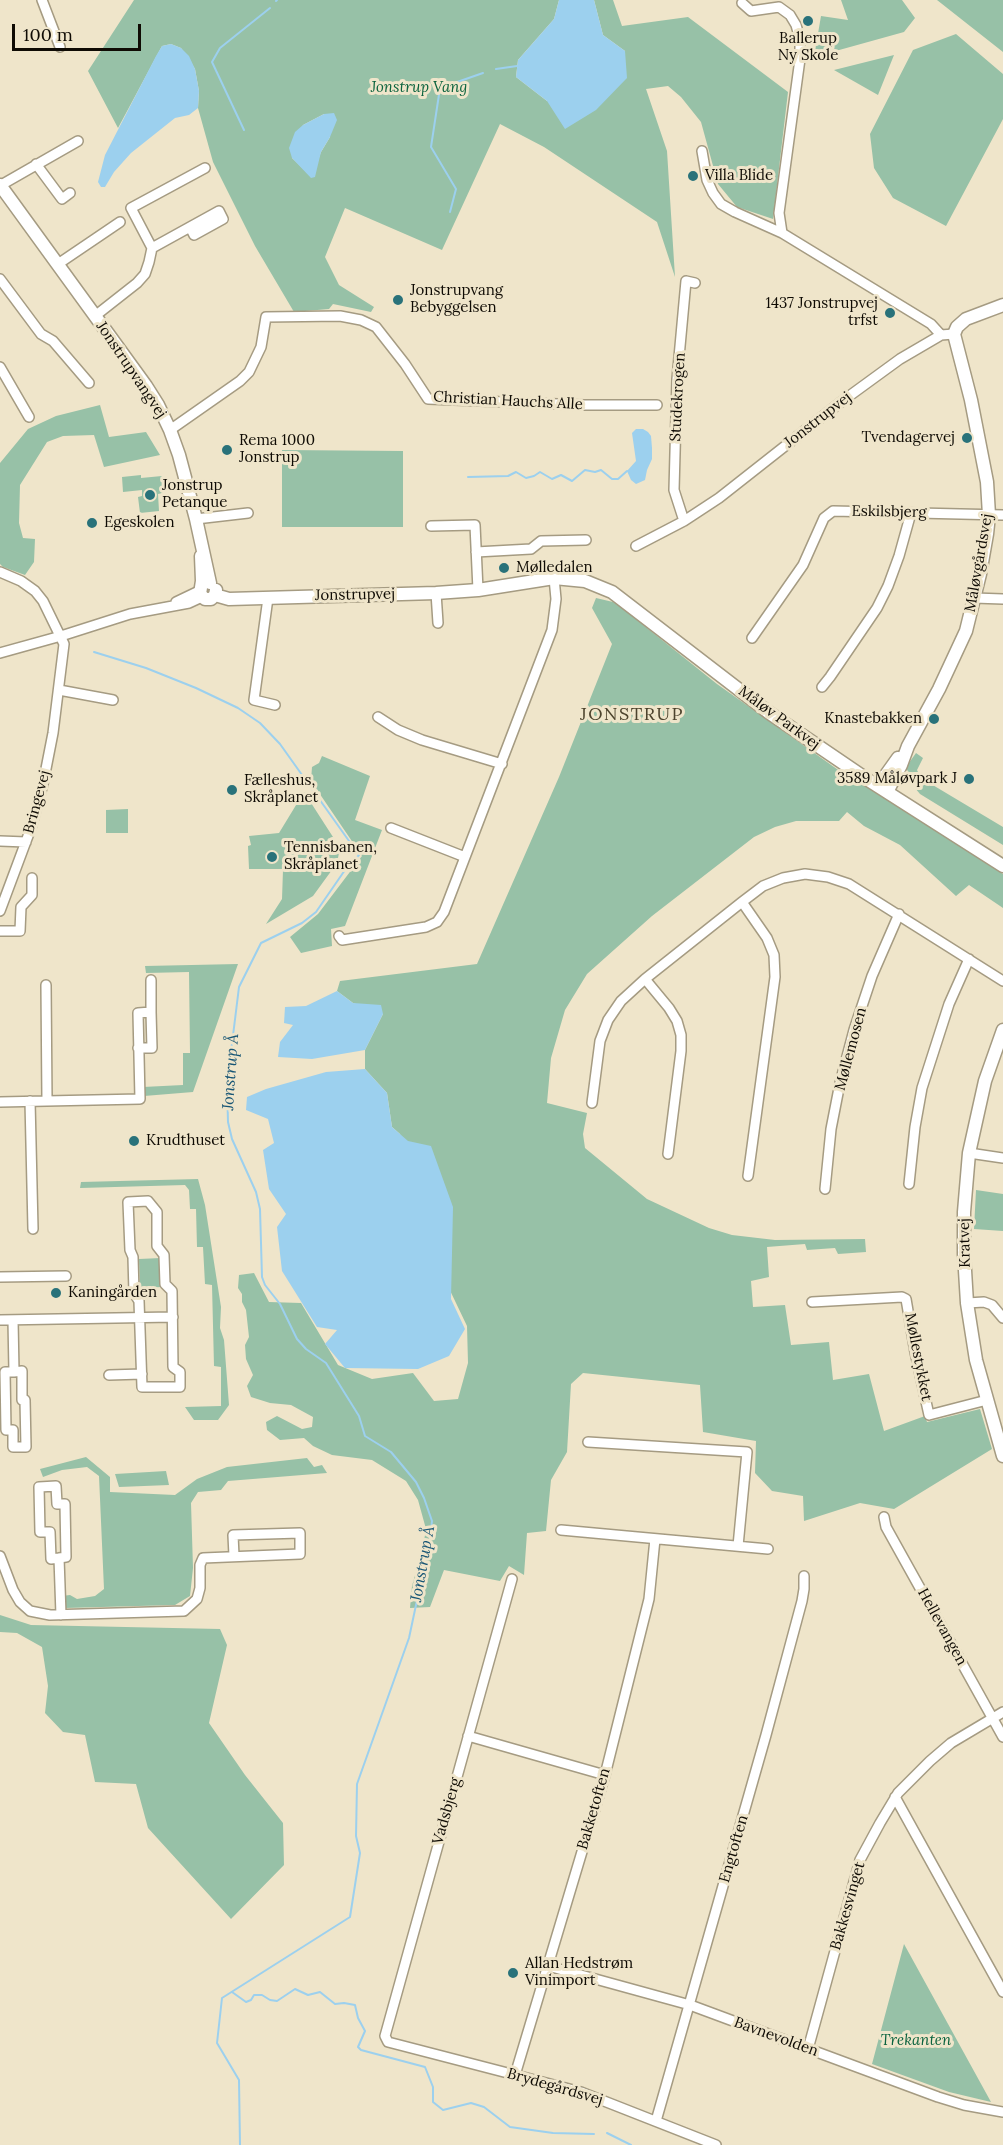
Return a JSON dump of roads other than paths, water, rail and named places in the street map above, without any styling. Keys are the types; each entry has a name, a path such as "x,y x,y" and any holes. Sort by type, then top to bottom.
{"street":[{"path":"42,0 60,47"},
{"path":"742,3 751,11 779,7 790,15 800,39 800,59 779,213 782,233"},
{"path":"0,185 78,141"},
{"path":"702,150 707,180 721,204 782,233 931,324 941,335"},
{"path":"36,165 62,199 70,194"},
{"path":"95,316 145,274 152,248 131,208 205,168"},
{"name":"Jonstrupvangvej","path":"0,185 146,386 170,430 196,519 202,546 200,560 207,590"},
{"path":"58,264 120,222"},
{"path":"152,248 190,227"},
{"path":"0,279 41,334 53,341 89,382"},
{"name":"Studekrogen","path":"684,521 674,490 677,379 686,281 695,283"},
{"path":"954,334 957,327 966,319 1003,305"},
{"name":"Christian Hauchs Alle","path":"170,430 240,381 249,372 261,348 266,317 334,315 361,320 376,327 405,364 428,399 584,405 657,405"},
{"name":"Jonstrupvej","path":"636,546 684,521 719,498 840,402 900,358 941,335 954,334"},
{"name":"Måløvgårdsvej","path":"883,789 895,761 908,746 956,654 968,625 989,515 978,432 954,334"},
{"path":"0,367 29,417"},
{"name":"Eskilsbjerg","path":"752,638 803,565 824,518 833,511 1003,515"},
{"path":"196,519 248,513"},
{"path":"822,687 877,608 899,556 911,513"},
{"path":"431,526 475,525 478,590"},
{"path":"476,552 531,549 541,541 586,540"},
{"path":"0,572 21,581 35,591 43,600 55,629 61,636"},
{"path":"339,936 342,940 426,927 436,922 444,912 552,630 556,599 554,578"},
{"name":"Jonstrupvej","path":"207,590 229,599 436,593 478,590 554,578"},
{"name":"Måløv Parkvej","path":"554,578 585,581 612,592 768,712 1003,866"},
{"path":"0,652 130,614 171,605 207,590"},
{"path":"436,593 438,623"},
{"path":"268,598 254,700 275,705"},
{"path":"974,598 1003,599"},
{"name":"Bringevej","path":"0,911 26,842 43,784 64,644 61,636"},
{"path":"58,690 112,700"},
{"path":"378,717 398,730 422,740 501,764"},
{"path":"391,828 465,857"},
{"path":"0,842 26,842"},
{"path":"592,1103 600,1041 608,1020 621,1001 645,979 763,886 783,878 805,874 828,877 849,884 1003,981"},
{"path":"0,931 20,931 21,907 32,895 32,878"},
{"path":"742,902 767,938 774,955 775,977 748,1176"},
{"name":"Møllemosen","path":"825,1189 831,1130 854,1030 872,976 899,914"},
{"path":"909,1184 922,1088 949,1004 969,959"},
{"path":"645,979 669,1008 677,1021 681,1035 668,1154"},
{"path":"0,1102 140,1099 138,1013 151,1012 151,980"},
{"path":"46,985 47,1101"},
{"name":"Kratvej","path":"1003,1030 985,1081 969,1153 964,1212 967,1303 976,1360 1003,1456"},
{"path":"30,1101 33,1229"},
{"path":"969,1153 1003,1158"},
{"path":"148,1201 157,1212 157,1246 164,1255 165,1284 172,1291 173,1367 180,1372 180,1387 142,1387 140,1319 139,1301 134,1293 134,1257 130,1250 128,1202 148,1201"},
{"path":"0,1277 66,1276"},
{"name":"Møllestykket","path":"812,1302 906,1299 915,1352 930,1415 987,1400"},
{"path":"967,1303 984,1302 992,1305 1003,1318"},
{"path":"0,1320 172,1317"},
{"path":"13,1320 14,1372"},
{"path":"22,1371 26,1447 13,1447 13,1430 6,1430 5,1372 14,1372 22,1371"},
{"path":"109,1375 142,1374"},
{"path":"588,1442 747,1452 738,1546"},
{"path":"56,1486 57,1504 65,1504 66,1557 59,1558 51,1559 51,1532 40,1532 39,1487 56,1486"},
{"name":"Hellevangen","path":"884,1517 886,1527 1003,1737"},
{"path":"561,1530 768,1549"},
{"path":"0,1556 13,1590 20,1602 30,1611 50,1615 184,1611 197,1599 200,1587 200,1565 203,1558 300,1554 300,1533 233,1535 234,1556"},
{"name":"Bakketoften","path":"515,2075 604,1775 649,1599 655,1539"},
{"path":"59,1558 61,1615"},
{"name":"Engtoften","path":"656,2121 766,1735 803,1594 804,1576"},
{"name":"Vadsbjerg","path":"388,2043 385,2037 512,1579"},
{"name":"Bakkesvinget","path":"808,2049 860,1860 895,1797 951,1743 1003,1712"},
{"path":"468,1736 604,1775"},
{"path":"895,1797 1003,1992"},
{"name":"Bavnevolden","path":"548,1966 690,2005 938,2097 963,2105 1003,2112"},
{"name":"Brydegårdsvej","path":"388,2043 581,2092 717,2145"}],"water":[{"path":"559,0 594,0 603,35 625,51 627,78 596,110 565,129 547,101 516,77 518,60 554,19"},
{"path":"171,44 181,48 189,56 195,69 199,91 198,108 189,115 175,118 131,153 114,172 105,187 101,187 98,182 105,155 156,56 162,46"},
{"path":"334,113 337,120 321,152 315,177 311,178 292,158 289,148 295,132 303,125 324,114"},
{"path":"636,429 643,429 651,436 652,459 645,480 636,484 631,480 627,471 636,461 632,433"},
{"path":"337,991 353,1003 381,1005 383,1014 365,1050 312,1059 278,1057 280,1042 293,1025 284,1023 285,1007 306,1006"},
{"path":"365,1069 387,1093 392,1127 408,1141 431,1146 453,1207 451,1299 465,1329 449,1356 418,1369 345,1368 325,1344 337,1330 317,1327 282,1271 277,1227 286,1214 269,1189 263,1150 274,1143 268,1119 246,1110 247,1097 266,1089 326,1072"}],"waterway":[{"path":"244,130 212,62 220,48 270,8"},
{"path":"496,69 517,66"},
{"path":"450,212 456,189 431,147 440,88 483,73"},
{"path":"468,477 508,476 516,472 526,478 540,472 552,479 561,475 572,481 585,470 595,472 601,470 612,479 618,479 627,471"},
{"name":"Jonstrup Å","path":"94,652 146,668 196,688 238,708 260,723 280,744 359,855 345,870 316,912 302,923 261,943 239,987 227,1084 228,1122 232,1139 256,1192 260,1209 262,1277 265,1285 280,1304 297,1339 306,1349 326,1363 359,1416 365,1436 391,1452 416,1482 432,1521 409,1638 357,1784 356,1836 360,1853 350,1917 222,1998 217,2043 239,2080 240,2145"},
{"path":"232,1992 246,2002 254,1995 262,1995 277,2001 295,1989 308,1995 320,1992 335,2004 355,2005 358,2018 365,2031 358,2047 361,2050 425,2067 433,2087 433,2102 443,2110 471,2103 484,2107 510,2127 553,2133 594,2134"},
{"path":"607,2133 631,2145"}],"place":[{"name":"Ballerup Ny Skole","path":"808,21"},
{"name":"Villa Blide","path":"693,176"},
{"name":"Jonstrupvang Bebyggelsen","path":"398,300"},
{"name":"1437 Jonstrupvej trfst","path":"890,313"},
{"name":"Tvendagervej","path":"967,438"},
{"name":"Rema 1000 Jonstrup","path":"227,450"},
{"name":"Jonstrup Petanque","path":"150,495"},
{"name":"Egeskolen","path":"92,523"},
{"name":"Mølledalen","path":"504,568"},
{"name":"Knastebakken","path":"934,719"},
{"name":"3589 Måløvpark J","path":"969,779"},
{"name":"Fælleshus, Skråplanet","path":"232,790"},
{"name":"Tennisbanen, Skråplanet","path":"272,857"},
{"name":"Krudthuset","path":"134,1141"},
{"name":"Kaningården","path":"56,1293"},
{"name":"Allan Hedstrøm Vinimport","path":"513,1973"}],"district":[{"name":"JONSTRUP","path":"632,715"}],"park label":[{"name":"Jonstrup Vang","path":"419,88"},
{"name":"Trekanten","path":"916,2041"}]}
